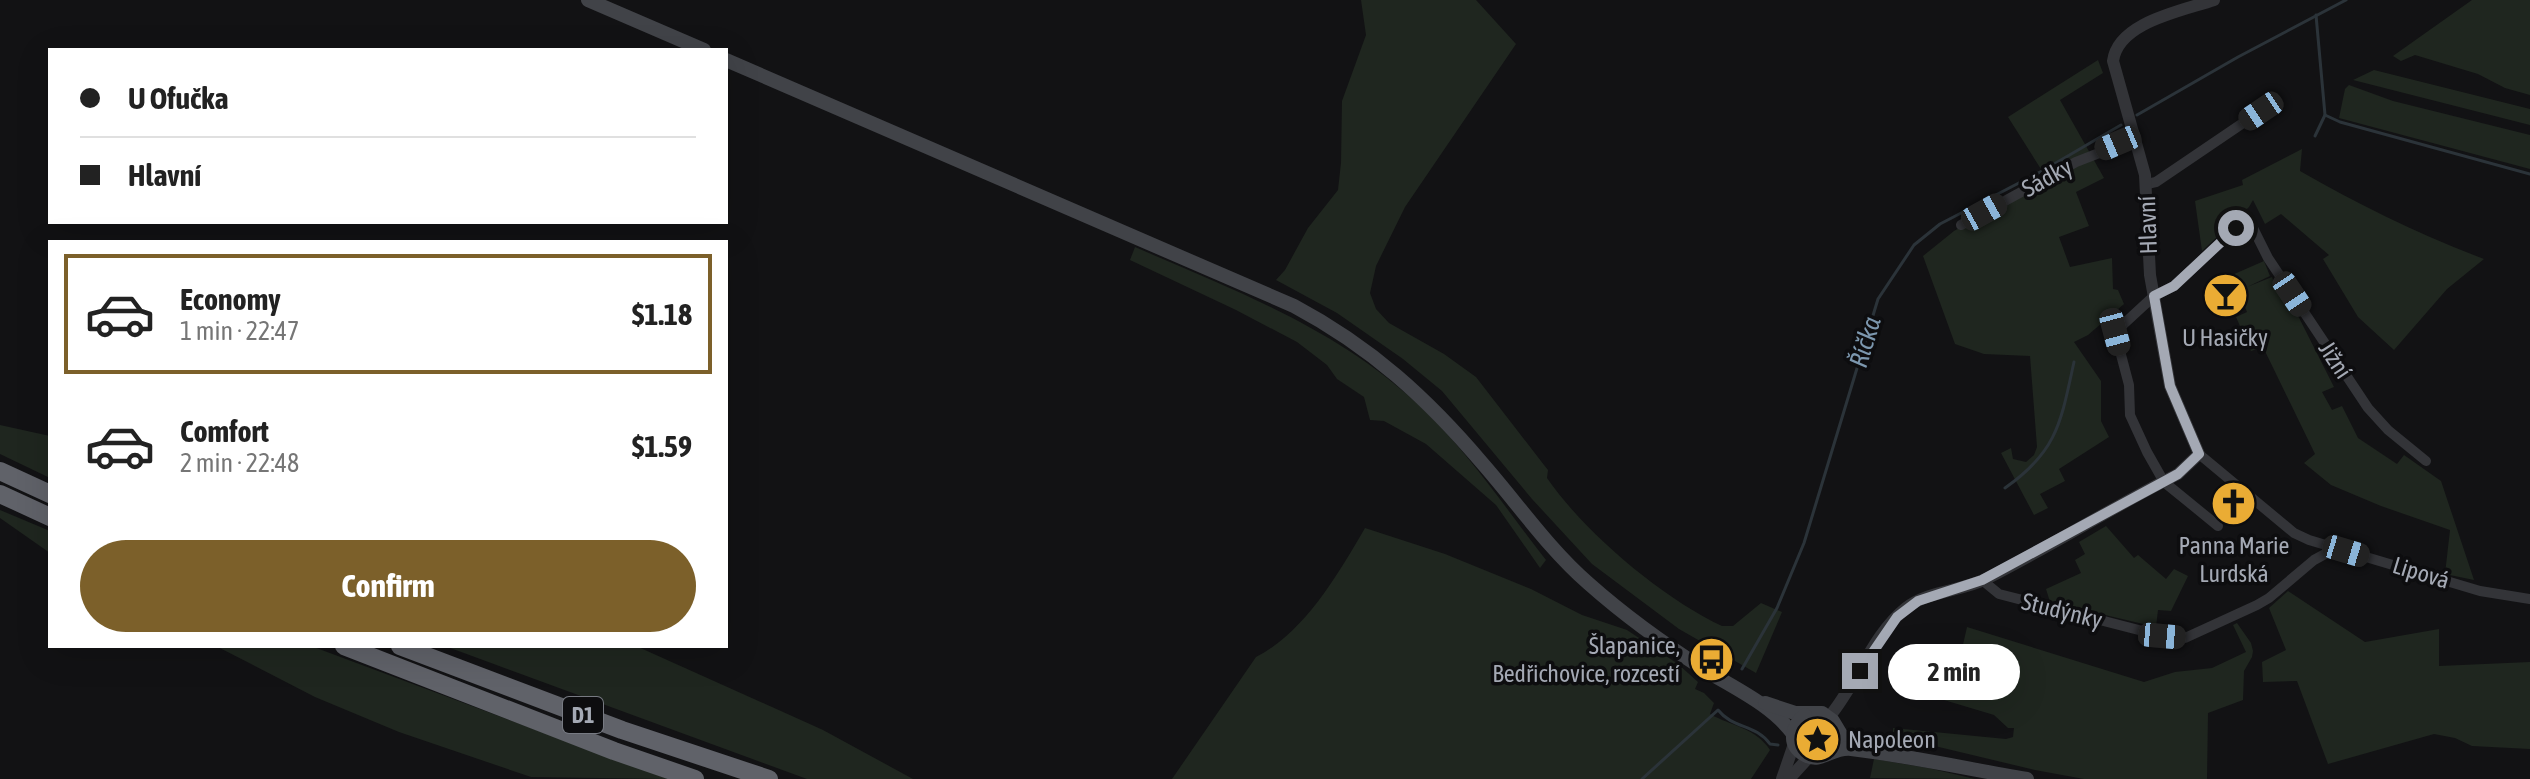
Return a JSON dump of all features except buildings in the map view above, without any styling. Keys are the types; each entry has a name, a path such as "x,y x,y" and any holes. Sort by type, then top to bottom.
{"highway":[{"path":"0,471 48,493"},
{"path":"0,494 48,516"},
{"name":"D1","path":"349,648 614,751 695,779"},
{"name":"D1","path":"405,648 622,730 769,779"}],"main road":[{"path":"588,0 699,48"},
{"path":"728,61 1294,306 1343,334 1388,366 1432,407 1554,549 1588,583 1656,637 1751,698 1809,757 1822,757 1833,750 1847,749 2027,779"},
{"path":"1751,698 1805,715 1822,713 1848,739 1900,756"},
{"path":"1794,739 1794,726 1805,715"},
{"path":"1833,750 1838,731"}],"street":[{"name":"Hlavní","path":"2199,454 2170,386 2150,275 2147,184 2115,72 2114,53 2120,41 2131,31 2214,0"},
{"path":"2147,184 2156,182 2271,104"},
{"name":"Sádky","path":"1961,225 2076,162 2118,143 2135,139"},
{"name":"Jižní","path":"2154,296 2174,286 2236,228 2253,228 2268,258 2370,411 2426,461"},
{"path":"2154,296 2115,332 2129,385 2130,415 2164,482 2218,526"},
{"path":"1829,717 1842,702 1879,641 1907,608 1918,601 1982,580 2178,474 2199,454"},
{"name":"Lipová","path":"2199,454 2294,533 2309,540 2480,591 2530,599"},
{"path":"2309,540 2314,560"},
{"name":"Studýnky","path":"1982,580 1999,594 2162,636 2185,638 2269,598 2314,560 2336,548"},
{"path":"1782,779 1794,739"},
{"path":"1789,779 1809,757"}],"shaded area":[{"path":"1361,0 1476,0 1516,44 1405,207 1376,266 1370,293 1376,309 1389,323 1444,354 1476,377 1548,470 1547,478 1563,499 1603,541 1650,581 1722,626 1733,626 1761,603 1782,612 1756,673 1679,629 1592,564 1532,499 1442,391 1403,359 1337,313 1276,280 1285,270 1308,228 1338,190 1342,101 1366,35"},
{"path":"2472,0 2530,0 2530,95 2505,88 2478,74 2415,55 2401,61 2393,56"},
{"path":"2098,60 2103,73 2060,100 2104,178 2076,192 2089,226 2059,237 2070,267 2112,258 2113,289 2118,290 2124,304 2088,335 2074,342 2101,381 2101,421 2109,437 2059,469 2065,481 2040,494 2048,508 2034,515 2001,453 2011,448 2013,459 2026,462 2037,447 2030,356 1984,354 1955,344 1923,256 1954,231 2046,177 2008,117"},
{"path":"2374,70 2530,109 2530,125 2353,80"},
{"path":"2349,85 2393,101 2530,135 2530,169 2339,118 2345,89"},
{"path":"2302,149 2300,171 2390,219 2484,259 2447,289 2394,350 2358,317 2323,259 2329,255 2281,214 2265,224 2253,200 2202,251 2195,201 2243,185 2242,180"},
{"path":"1135,247 1286,315 1322,334 1390,380 1439,425 1471,462 1546,560 1540,568 1496,505 1426,444 1384,421 1370,420 1364,397 1337,379 1327,365 1297,342 1130,260"},
{"path":"2264,261 2270,276 2247,287 2272,277 2281,298 2288,296 2334,387 2322,392 2332,410 2342,406 2358,438 2397,464 2404,455 2441,481 2474,580 2445,574 2450,530 2331,485 2304,463 2315,454 2263,347 2251,351 2236,317 2247,312 2232,275"},
{"path":"0,425 48,436 48,477 0,454"},
{"path":"0,510 48,530 48,552 0,518"},
{"path":"2106,526 2134,558 2138,555 2166,579 2174,569 2188,576 2171,611 2158,610 2156,627 2050,602 2046,589 2081,573 2075,560 2085,554 2079,542"},
{"path":"1365,528 1445,554 1531,589 1582,615 1627,630 1678,664 1698,682 1695,689 1714,703 1710,714 1750,732 1770,750 1751,779 1172,779 1256,657 1290,633 1305,617 1332,582"},
{"path":"2288,591 2365,642 2439,629 2439,666 2530,662 2530,749 2472,746 2455,738 2434,734 2328,764 2297,681 2263,682 2262,662 2286,650 2269,608"},
{"path":"2237,623 2251,643 2252,657 2244,671 2243,700 2208,713 2207,779 2084,779 1893,736 1893,728 2006,739 2013,737 2014,728 2008,728 1994,715 1944,700 1960,658 1967,627 2144,682 2175,672 2212,668 2246,652 2233,625"},
{"path":"220,648 316,648 668,779 531,777 399,732 315,697"},
{"path":"450,648 640,648 823,730 913,779 807,779"},
{"path":"1816,722 1826,726 1830,736 1826,746 1816,750 1806,746 1802,736 1806,726"},
{"path":"1874,759 1928,768 1975,779 1870,778"}],"waterway":[{"name":"Říčka","path":"2137,115 2346,0"},
{"path":"2315,136 2325,115 2316,15"},
{"path":"2325,115 2340,122 2530,174"},
{"name":"Říčka","path":"1742,669 1777,608 1804,543 1878,299 1914,245 1940,224 2042,171 2121,125"},
{"path":"2005,488 2023,474 2047,447 2060,418 2074,362"},
{"name":"Říčka","path":"1642,779 1718,710 1730,721 1758,733 1770,744 1778,745"}],"place":[{"name":"U Hasičky","path":"2225,296"},
{"name":"Panna Marie Lurdská","path":"2234,504"},
{"name":"Šlapanice, Bedřichovice, rozcestí","path":"1711,660"},
{"name":"Napoleon","path":"1817,740"}],"route":[{"path":"1860,671 1897,617 1918,601 1982,580 2192,464 2199,454 2170,386 2154,296 2174,286 2236,228"}]}
